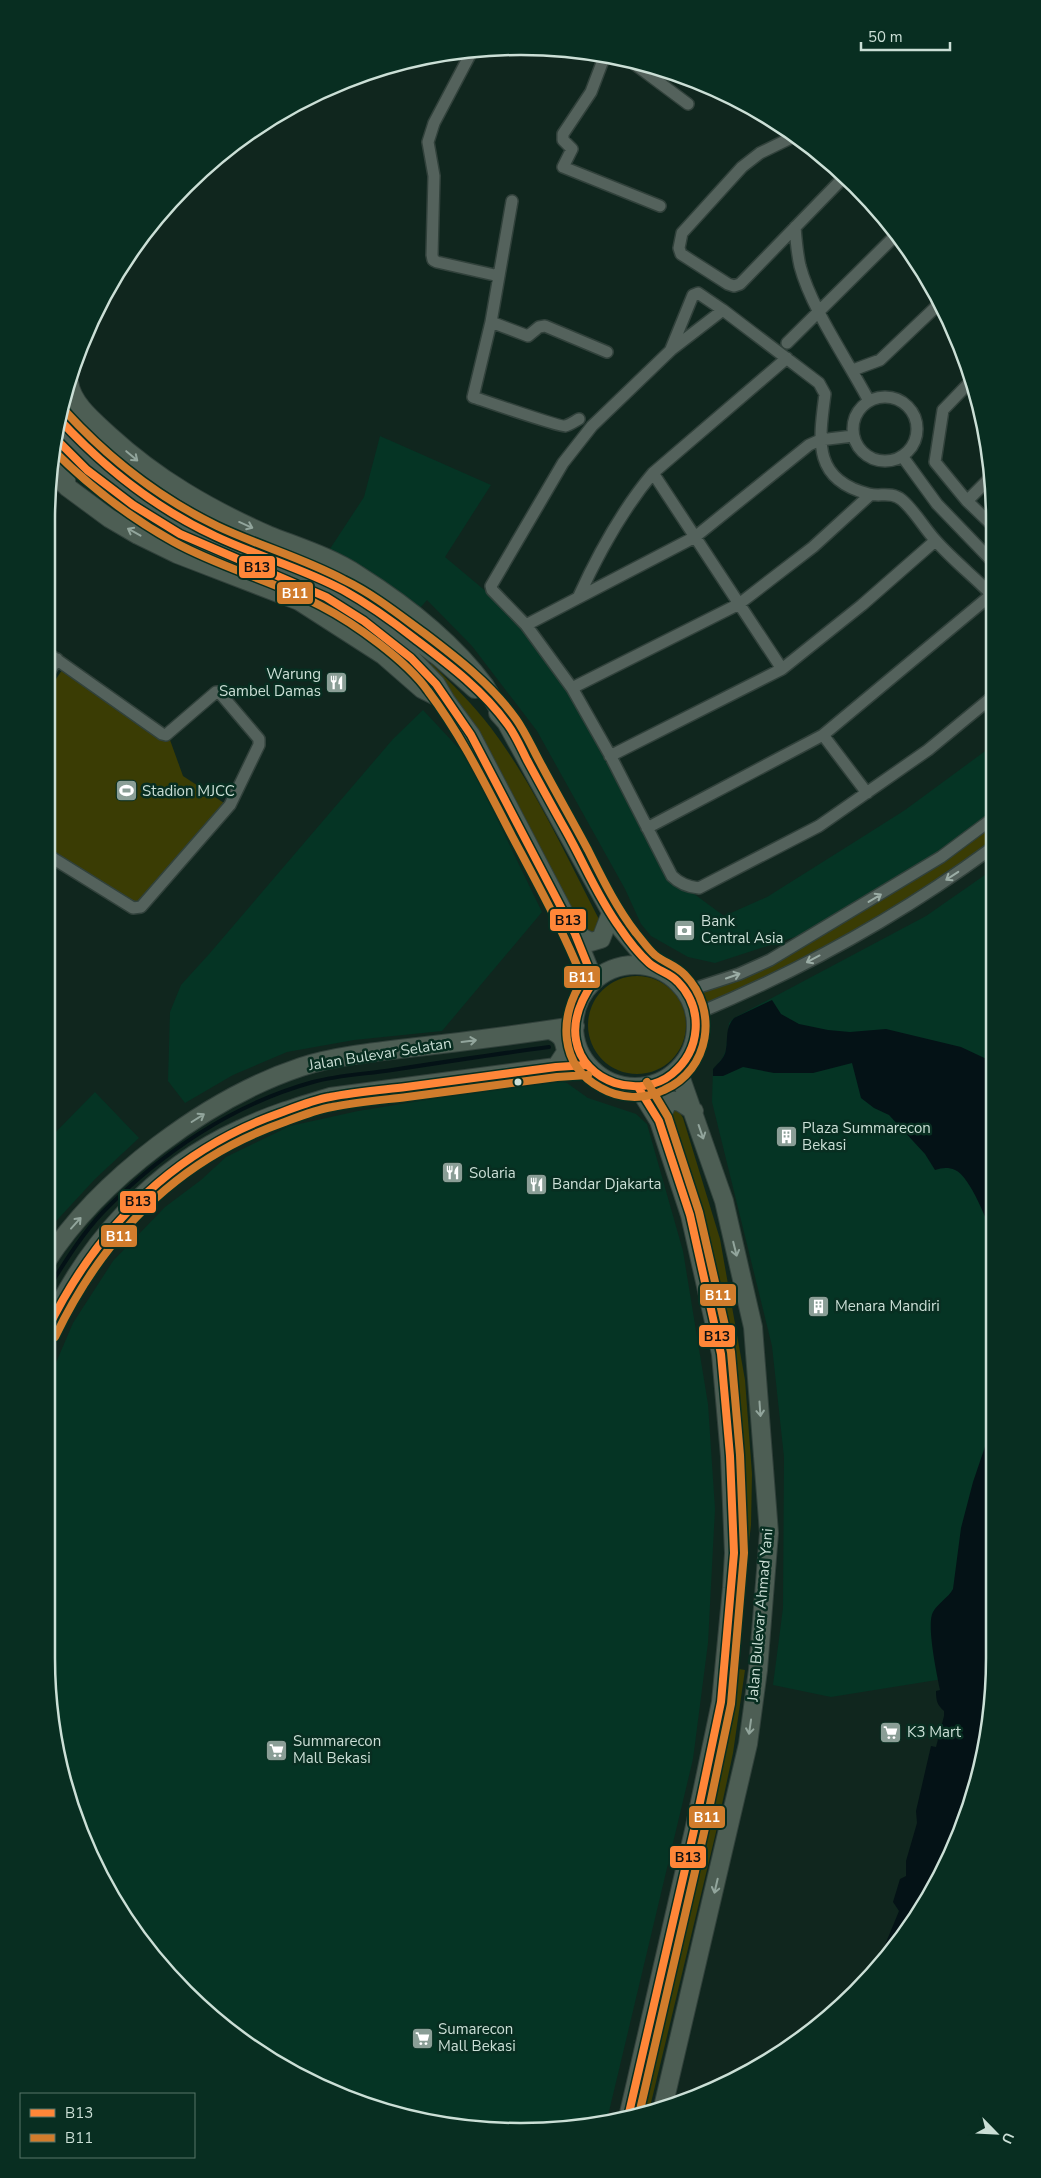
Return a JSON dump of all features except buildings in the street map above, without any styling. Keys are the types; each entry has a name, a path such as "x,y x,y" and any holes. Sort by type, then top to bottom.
{"main road":[{"path":"73,393 93,421 140,463 202,504 356,573 428,626 459,655 484,686 506,722 618,925 652,966"},
{"path":"67,418 93,421"},
{"path":"65,427 115,472 178,517 215,536 341,589 412,658 436,684 471,735 575,934 594,981"},
{"path":"67,487 64,474 72,451 80,442 90,437 109,435"},
{"path":"62,445 86,470 108,488 180,534 368,614 439,657 466,680 506,722"},
{"path":"57,477 67,487 109,518 177,554 298,601 383,655 422,689 446,701"},
{"path":"57,483 67,487"},
{"path":"575,934 590,942 601,939 611,913"},
{"path":"637,964 652,966 670,974 687,991 696,1014 696,1034 690,1053 678,1070 660,1082 638,1087 611,1083 598,1076 587,1065 576,1038 577,1010 584,994 594,981 606,972 621,966 637,964"},
{"name":"Jalan Bulevar Selatan","path":"55,1250 70,1229 99,1197 150,1153 210,1110 265,1081 302,1066 358,1055 575,1026"},
{"path":"550,1030 564,1038 566,1052 556,1067"},
{"path":"55,1315 76,1274 102,1237 146,1193 167,1176 206,1148 239,1129 298,1106 330,1097 556,1067 587,1065"},
{"name":"Jalan Bulevar Ahmad Yani","path":"665,2100 748,1744 758,1670 769,1533 753,1327 724,1201 694,1111 678,1070"},
{"name":"Jalan Bulevar Ahmad Yani","path":"631,2109 721,1702 734,1554 730,1456 720,1354 690,1214 659,1121 638,1087"},
{"path":"659,1121 666,1104 670,1100 680,1102 694,1111"}],"street":[{"path":"468,58 434,123 428,142 434,176 432,255 433,260 437,262 499,276"},
{"path":"602,62 590,92 563,134 563,140 572,149 563,167 660,206"},
{"path":"651,74 688,104"},
{"path":"788,139 760,153 742,167 682,233 679,248 681,254 734,286 745,280 839,182"},
{"path":"512,201 491,322 473,397 539,418 551,424 565,426 579,419"},
{"path":"795,227 800,267 820,312 869,401"},
{"path":"788,344 892,239"},
{"path":"671,350 693,295 698,294 723,310 787,358 823,388 825,394 820,440 826,464 835,478 851,488 870,495 889,494 903,501 935,541 986,589"},
{"path":"853,370 880,360 934,308"},
{"path":"723,310 671,350 597,420 576,444 492,582 492,590 526,625 572,688 610,756 672,876 684,885 700,888 819,826 928,750 986,703"},
{"path":"491,322 528,336 539,327 545,326 607,352"},
{"path":"578,598 611,534 637,492 652,473 787,358"},
{"path":"966,386 943,410 935,462 967,501 986,519"},
{"path":"880,397 891,397 901,401 910,408 915,417 916,439 910,449 902,456 893,460 882,461 872,459 860,450 853,436 853,426 861,407 869,401 880,397"},
{"path":"526,625 695,537 796,453 820,440 853,436"},
{"path":"902,456 936,504 986,555"},
{"path":"652,473 782,669"},
{"path":"967,501 984,484"},
{"path":"572,688 740,604 813,546 870,495"},
{"path":"610,756 782,669 935,541"},
{"path":"647,828 823,735 986,598"},
{"path":"55,662 57,659 164,735 216,692 219,692 259,739 259,745 230,805 141,907 133,908 55,860"},
{"path":"823,735 867,793"},
{"path":"687,991 739,974 770,960 941,857 986,823"},
{"path":"696,1014 754,990 838,946 924,894 986,852"}],"shaded area":[{"path":"380,436 491,485 445,557 526,625 572,688 678,882 724,916 767,897 905,810 986,750 986,820 908,877 813,931 715,963 688,957 651,936 641,924 625,889 537,731 472,646 427,600 414,615 324,558 364,497"},
{"path":"431,663 484,719 522,774 602,925 596,936 583,932 472,721 429,667"},
{"name":"Stadion MJCC","path":"62,670 170,740 183,776 227,805 137,906 55,853 55,680"},
{"path":"423,710 467,757 542,912 442,1031 354,1040 287,1052 233,1075 185,1103 168,1081 170,1012 181,985 393,739"},
{"path":"986,822 986,852 838,946 696,1014 687,991 770,960"},
{"path":"986,874 986,1672 831,1697 773,1685 783,1608 784,1457 772,1346 712,1102 713,1069 722,1059 726,1050 729,1023 734,1018 926,916"},
{"path":"637,976 656,979 672,990 683,1006 686,1025 683,1044 672,1060 656,1071 637,1074 618,1071 602,1060 591,1044 588,1025 591,1006 602,990 618,979"},
{"path":"772,1000 781,1014 799,1024 850,1032 886,1029 961,1047 986,1059 986,1220 973,1191 961,1174 952,1169 935,1170 925,1154 889,1115 874,1108 861,1098 852,1063 813,1073 774,1073 743,1067 723,1076 713,1076 713,1069 724,1055 728,1029 734,1018"},
{"path":"554,1079 567,1083 588,1098 636,1114 647,1124 683,1251 708,1404 715,1509 708,1643 693,1759 608,2114 551,2122 520,2123 460,2119 430,2114 400,2107 342,2088 288,2061 262,2045 237,2027 191,1987 151,1941 133,1916 117,1890 90,1836 71,1778 59,1718 56,1688 55,1365 73,1323 113,1261 165,1207 201,1180 226,1157 290,1126 358,1111"},
{"path":"95,1092 139,1138 95,1179 55,1222 55,1133"},
{"path":"677,1108 683,1118 720,1239 745,1380 752,1474 751,1525 746,1567 741,1569 738,1444 731,1361 718,1279 708,1239 694,1193 666,1117 668,1110"},
{"path":"986,1444 986,1658 982,1718 977,1748 970,1778 951,1836 924,1890 908,1916 884,1948 899,1911 893,1902 900,1879 906,1876 906,1861 917,1823 916,1811 931,1746 936,1747 944,1716 944,1711 938,1704 936,1697 936,1691 940,1690 933,1650 931,1618 935,1609 953,1589 961,1528 973,1482"},
{"path":"733,1668 745,1670 733,1753 716,1832 651,2104 637,2108 704,1829 721,1751"}],"waterway":[{"path":"55,1278 87,1230 125,1190 200,1133 255,1103 283,1091 332,1078 549,1047"}],"transit line":[{"name":"B11","path":"60,456 110,500 157,532 192,551 285,589 334,613 364,632 394,655 419,679 463,743 540,889 583,980 569,1009 567,1024 570,1054 577,1067 587,1079 601,1088 624,1096 640,1097 656,1093 680,1081 691,1069 700,1054 704,1038 705,1021 703,1005 696,989 682,972 652,953 622,913 523,730 496,694 449,652 365,592 313,565 217,526 155,490 117,461 68,414"},
{"name":"B13","path":"62,445 87,470 133,505 180,534 326,597 364,621 411,658 436,684 471,735 575,934 594,981 582,1001 575,1024 576,1040 581,1055 589,1067 601,1077 629,1086 644,1086 659,1082 672,1074 682,1064 689,1053 693,1041 696,1029 692,1004 675,979 653,966 637,951 612,917 514,733 488,700 440,658 389,619 352,595 312,575 215,536 171,513 131,485 93,453 65,425"},
{"name":"B13","path":"55,1315 88,1260 140,1198 171,1172 204,1149 240,1129 298,1106 330,1097 556,1067 587,1065"},
{"name":"B11","path":"55,1337 74,1301 96,1267 120,1235 146,1207 176,1181 208,1158 243,1139 307,1114 341,1105 557,1077 588,1075"},
{"name":"B11","path":"641,2107 705,1828 731,1704 744,1553 740,1455 731,1352 699,1212 668,1117 647,1082"},
{"name":"B13","path":"630,2110 695,1826 721,1702 734,1553 730,1456 721,1354 690,1215 659,1121 638,1087"}],"place":[{"name":"Warung Sambel Damas","path":"337,683"},
{"name":"Stadion MJCC","path":"126,791"},
{"name":"Bank Central Asia","path":"685,930"},
{"name":"Plaza Summarecon Bekasi","path":"786,1137"},
{"name":"Solaria","path":"453,1173"},
{"name":"Bandar Djakarta","path":"536,1184"},
{"name":"Menara Mandiri","path":"819,1306"},
{"name":"K3 Mart","path":"891,1732"},
{"name":"Summarecon Mall Bekasi","path":"277,1750"},
{"name":"Sumarecon Mall Bekasi","path":"422,2038"}]}
